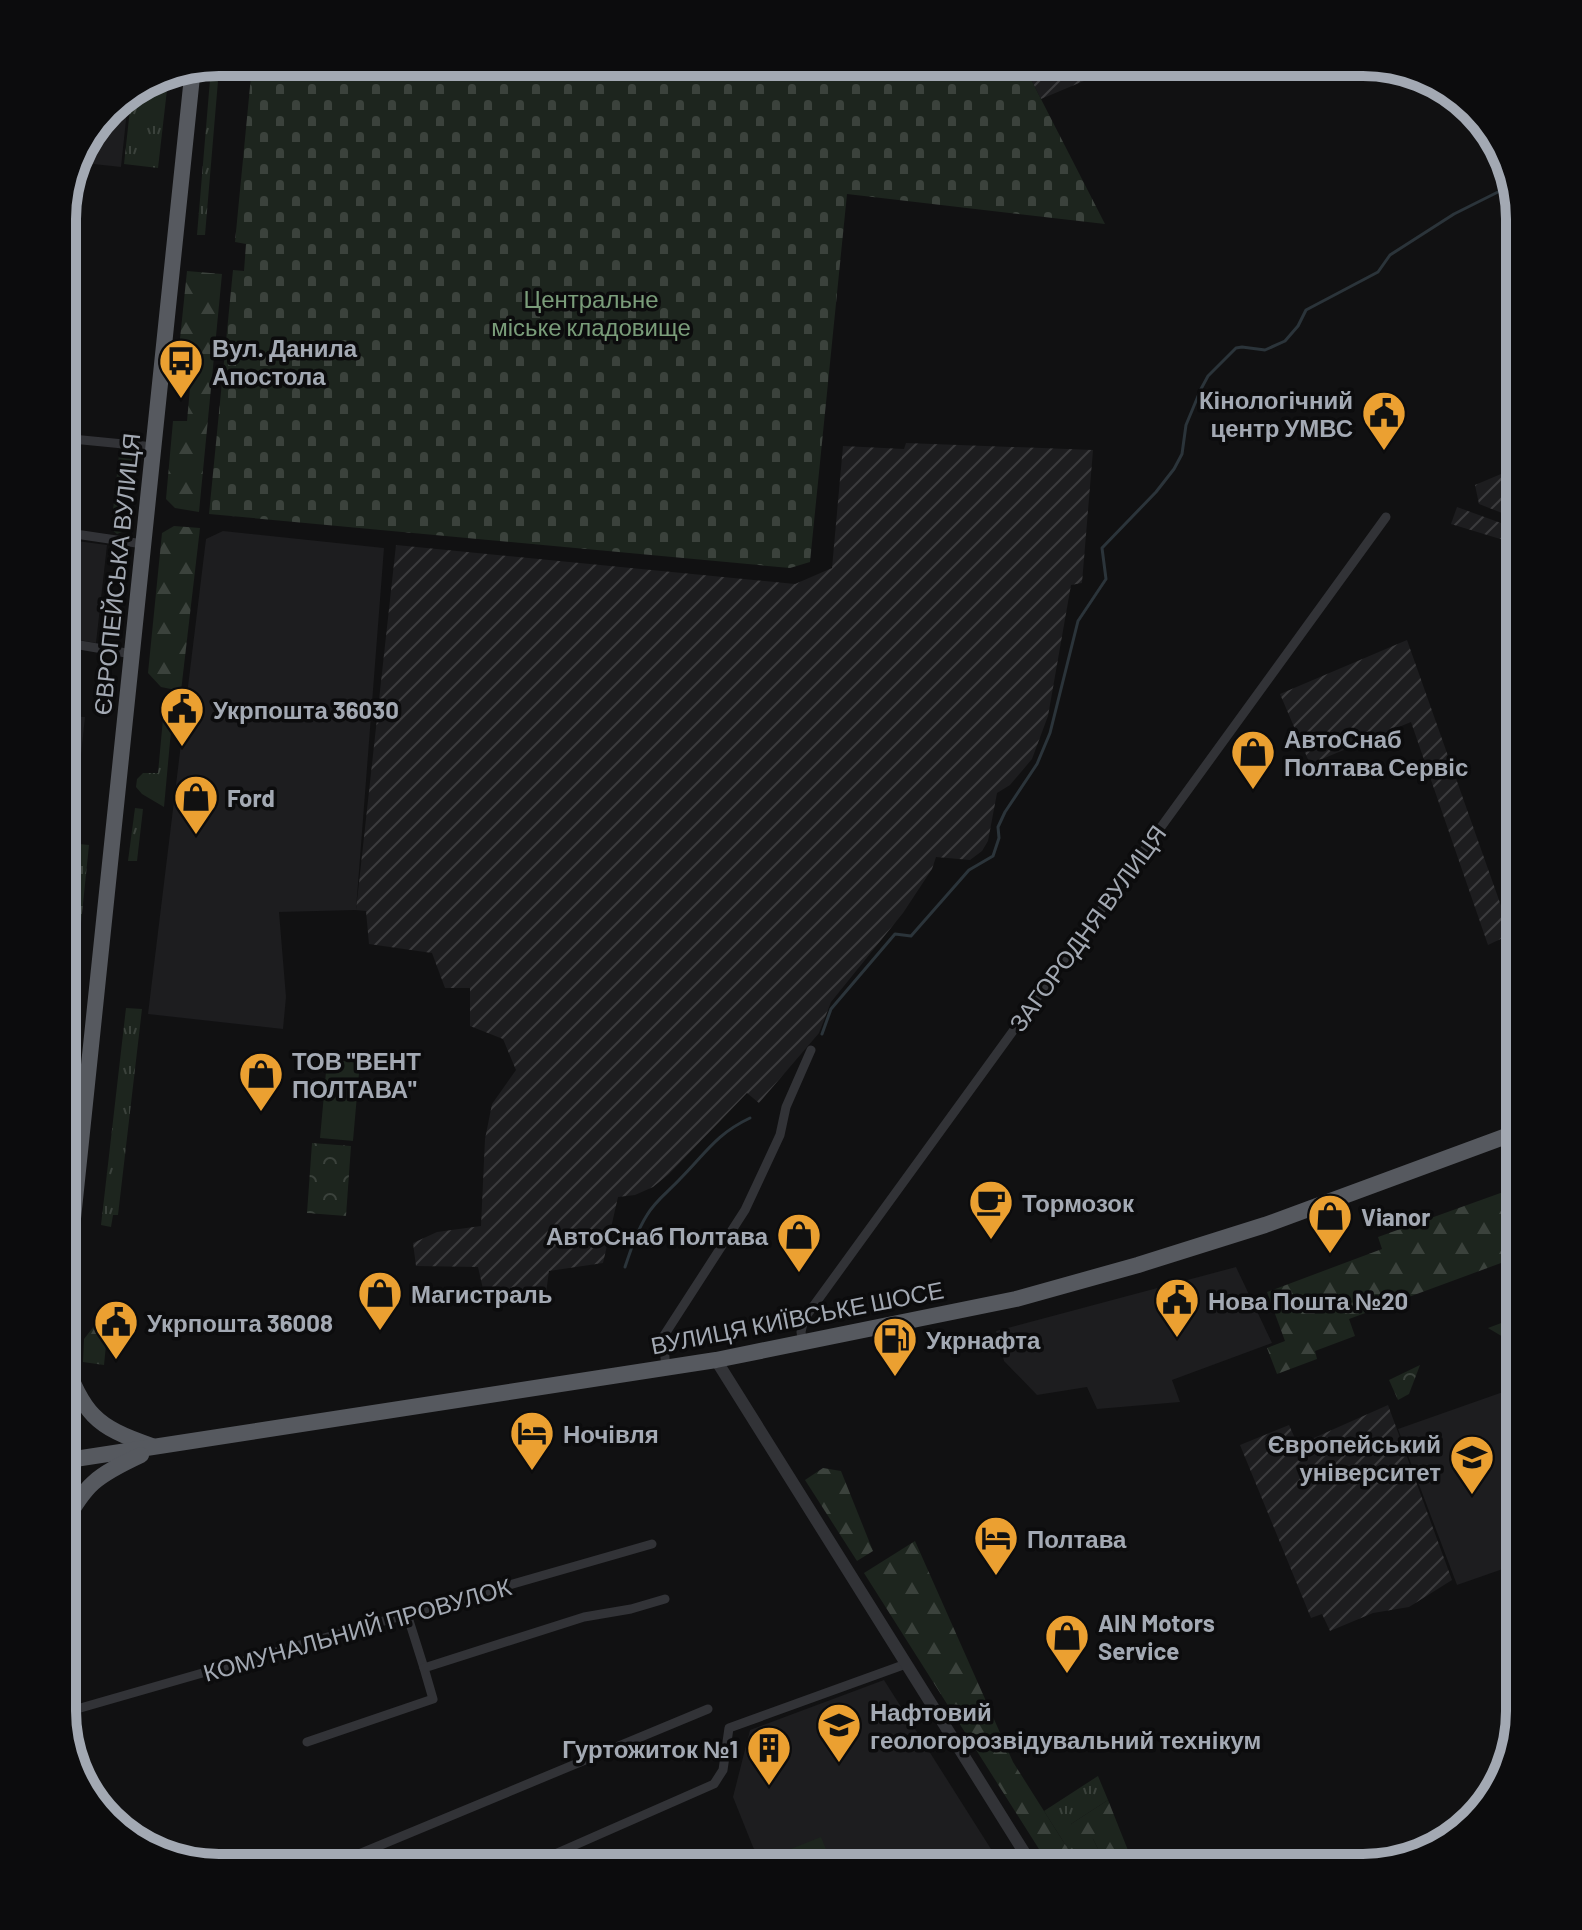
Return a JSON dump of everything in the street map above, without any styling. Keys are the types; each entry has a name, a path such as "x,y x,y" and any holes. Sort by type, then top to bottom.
{"highway":[{"name":"ЄВРОПЕЙСЬКА ВУЛИЦЯ","path":"76,1135 132,654 192,79"},
{"name":"ВУЛИЦЯ КИЇВСЬКЕ ШОСЕ","path":"76,1459 716,1360 1016,1299 1138,1265 1350,1195 1506,1136"},
{"path":"76,1390 91,1416 118,1434 157,1448"},
{"path":"76,1502 90,1484 107,1471 157,1448"}],"street":[{"path":"76,439 154,447"},
{"name":"ЗАГОРОДНЯ ВУЛИЦЯ","path":"803,1344 801,1332 804,1319 1386,517"},
{"path":"76,534 143,544"},
{"path":"76,644 132,654"},
{"path":"666,1368 663,1337 745,1210 780,1135 786,1107 811,1050"},
{"path":"716,1360 1025,1854"},
{"name":"КОМУНАЛЬНИЙ ПРОВУЛОК","path":"76,1709 652,1544"},
{"path":"424,1668 584,1617 665,1599"},
{"path":"307,1742 433,1699 407,1614"},
{"path":"555,1854 714,1784 723,1770 729,1728 906,1664"},
{"path":"359,1854 708,1709"}],"shaded area":[{"path":"1029,76 1096,76 1041,99"},
{"path":"127,109 121,167 87,163 100,140"},
{"path":"906,443 1093,450 1082,583 1071,585 1048,716 1032,759 1010,785 997,793 988,841 982,851 970,860 936,857 932,869 903,913 831,1002 819,1033 759,1103 747,1093 653,1187 635,1195 618,1197 603,1263 549,1271 546,1293 486,1302 478,1267 416,1266 413,1243 437,1232 481,1226 485,1139 492,1104 516,1070 503,1039 470,1026 470,988 445,988 432,953 369,944 366,911 356,910 396,545 795,584 832,568 843,446 904,449"},
{"path":"1506,472 1506,515 1479,504 1475,485"},
{"path":"1457,507 1506,525 1506,541 1451,524"},
{"path":"223,531 384,548 356,910 279,912 286,997 283,1029 148,1014 206,539"},
{"path":"76,541 107,545 96,643 76,639"},
{"path":"1407,640 1506,920 1506,936 1488,945 1411,722 1310,764 1280,694"},
{"path":"76,716 85,717 76,802"},
{"path":"1236,1267 1272,1343 1172,1380 1180,1402 1097,1409 1087,1387 1037,1395 1004,1361 996,1331"},
{"name":"Європейський університет","path":"1506,1391 1506,1568 1457,1585 1398,1429"},
{"path":"1388,1405 1452,1580 1409,1607 1373,1613 1330,1631 1322,1614 1311,1618 1240,1445 1289,1425 1298,1445"},
{"name":"Нафтовий геологорозвідувальний технікум","path":"884,1680 994,1854 757,1854 733,1797 750,1730"}],"green space":[{"path":"210,76 218,76 205,235 197,235"},
{"name":"Центральне міське кладовище","path":"251,76 1029,76 1105,224 847,194 810,562 790,568 209,514 233,270 244,271 246,244 235,242"},
{"path":"167,86 158,168 124,164 130,107"},
{"path":"187,271 222,274 199,512 175,508 166,499 173,421 187,421 190,388 175,387"},
{"path":"120,446 129,448 133,455 122,532 117,534 111,529"},
{"path":"174,526 200,528 181,691 161,687 148,673 162,533"},
{"path":"164,708 173,709 164,807 136,787 137,779 143,773 158,773"},
{"path":"135,808 143,809 137,861 128,861"},
{"path":"79,844 89,845 81,923 78,926 76,926"},
{"path":"126,1008 142,1009 118,1215 113,1215 111,1227 101,1225"},
{"path":"327,1060 360,1062 353,1141 320,1138"},
{"path":"312,1143 351,1146 346,1216 307,1213"},
{"path":"1506,1191 1506,1261 1349,1319 1355,1336 1315,1351 1317,1359 1277,1374 1267,1348 1285,1341 1267,1292 1382,1249 1378,1237"},
{"path":"110,1305 104,1365 83,1362 84,1339"},
{"path":"1506,1321 1506,1339 1488,1328"},
{"path":"1420,1365 1409,1394 1398,1400 1389,1380"},
{"path":"823,1468 841,1471 873,1551 857,1561 805,1480"},
{"path":"915,1541 1013,1762 1071,1854 1042,1854 864,1573"},
{"path":"1098,1776 1108,1800 1071,1824 1093,1839 1101,1854 1071,1854 1044,1811"},
{"path":"1108,1800 1129,1854 1101,1854 1093,1839 1079,1837 1071,1824"},
{"path":"821,1837 828,1854 784,1854"}],"waterway":[{"path":"822,1034 831,1009 895,934 911,936 969,870 993,856 999,838 998,827 1037,764 1050,733 1078,621 1106,579 1102,548 1174,469 1182,454 1186,425 1208,376 1236,348 1265,350 1285,341 1306,310 1378,272 1390,255 1454,214 1503,190"},
{"path":"625,1267 640,1227 654,1205 720,1138 750,1118"}],"place":[{"name":"Вул. Данила Апостола","path":"181,400"},
{"name":"Кінологічний центр УМВС","path":"1384,452"},
{"name":"Укрпошта 36030","path":"182,748"},
{"name":"АвтоСнаб Полтава Сервіс","path":"1253,791"},
{"name":"Ford","path":"196,836"},
{"name":"ТОВ \"ВЕНТ ПОЛТАВА\"","path":"261,1113"},
{"name":"Тормозок","path":"991,1241"},
{"name":"Vianor","path":"1330,1255"},
{"name":"АвтоСнаб Полтава","path":"799,1274"},
{"name":"Магистраль","path":"380,1332"},
{"name":"Нова Пошта №20","path":"1177,1339"},
{"name":"Укрпошта 36008","path":"116,1361"},
{"name":"Укрнафта","path":"895,1378"},
{"name":"Ночівля","path":"532,1472"},
{"name":"Європейський університет","path":"1472,1496"},
{"name":"Полтава","path":"996,1577"},
{"name":"AIN Motors Service","path":"1067,1675"},
{"name":"Нафтовий геологорозвідувальний технікум","path":"839,1764"},
{"name":"Гуртожиток №1","path":"769,1787"}]}
